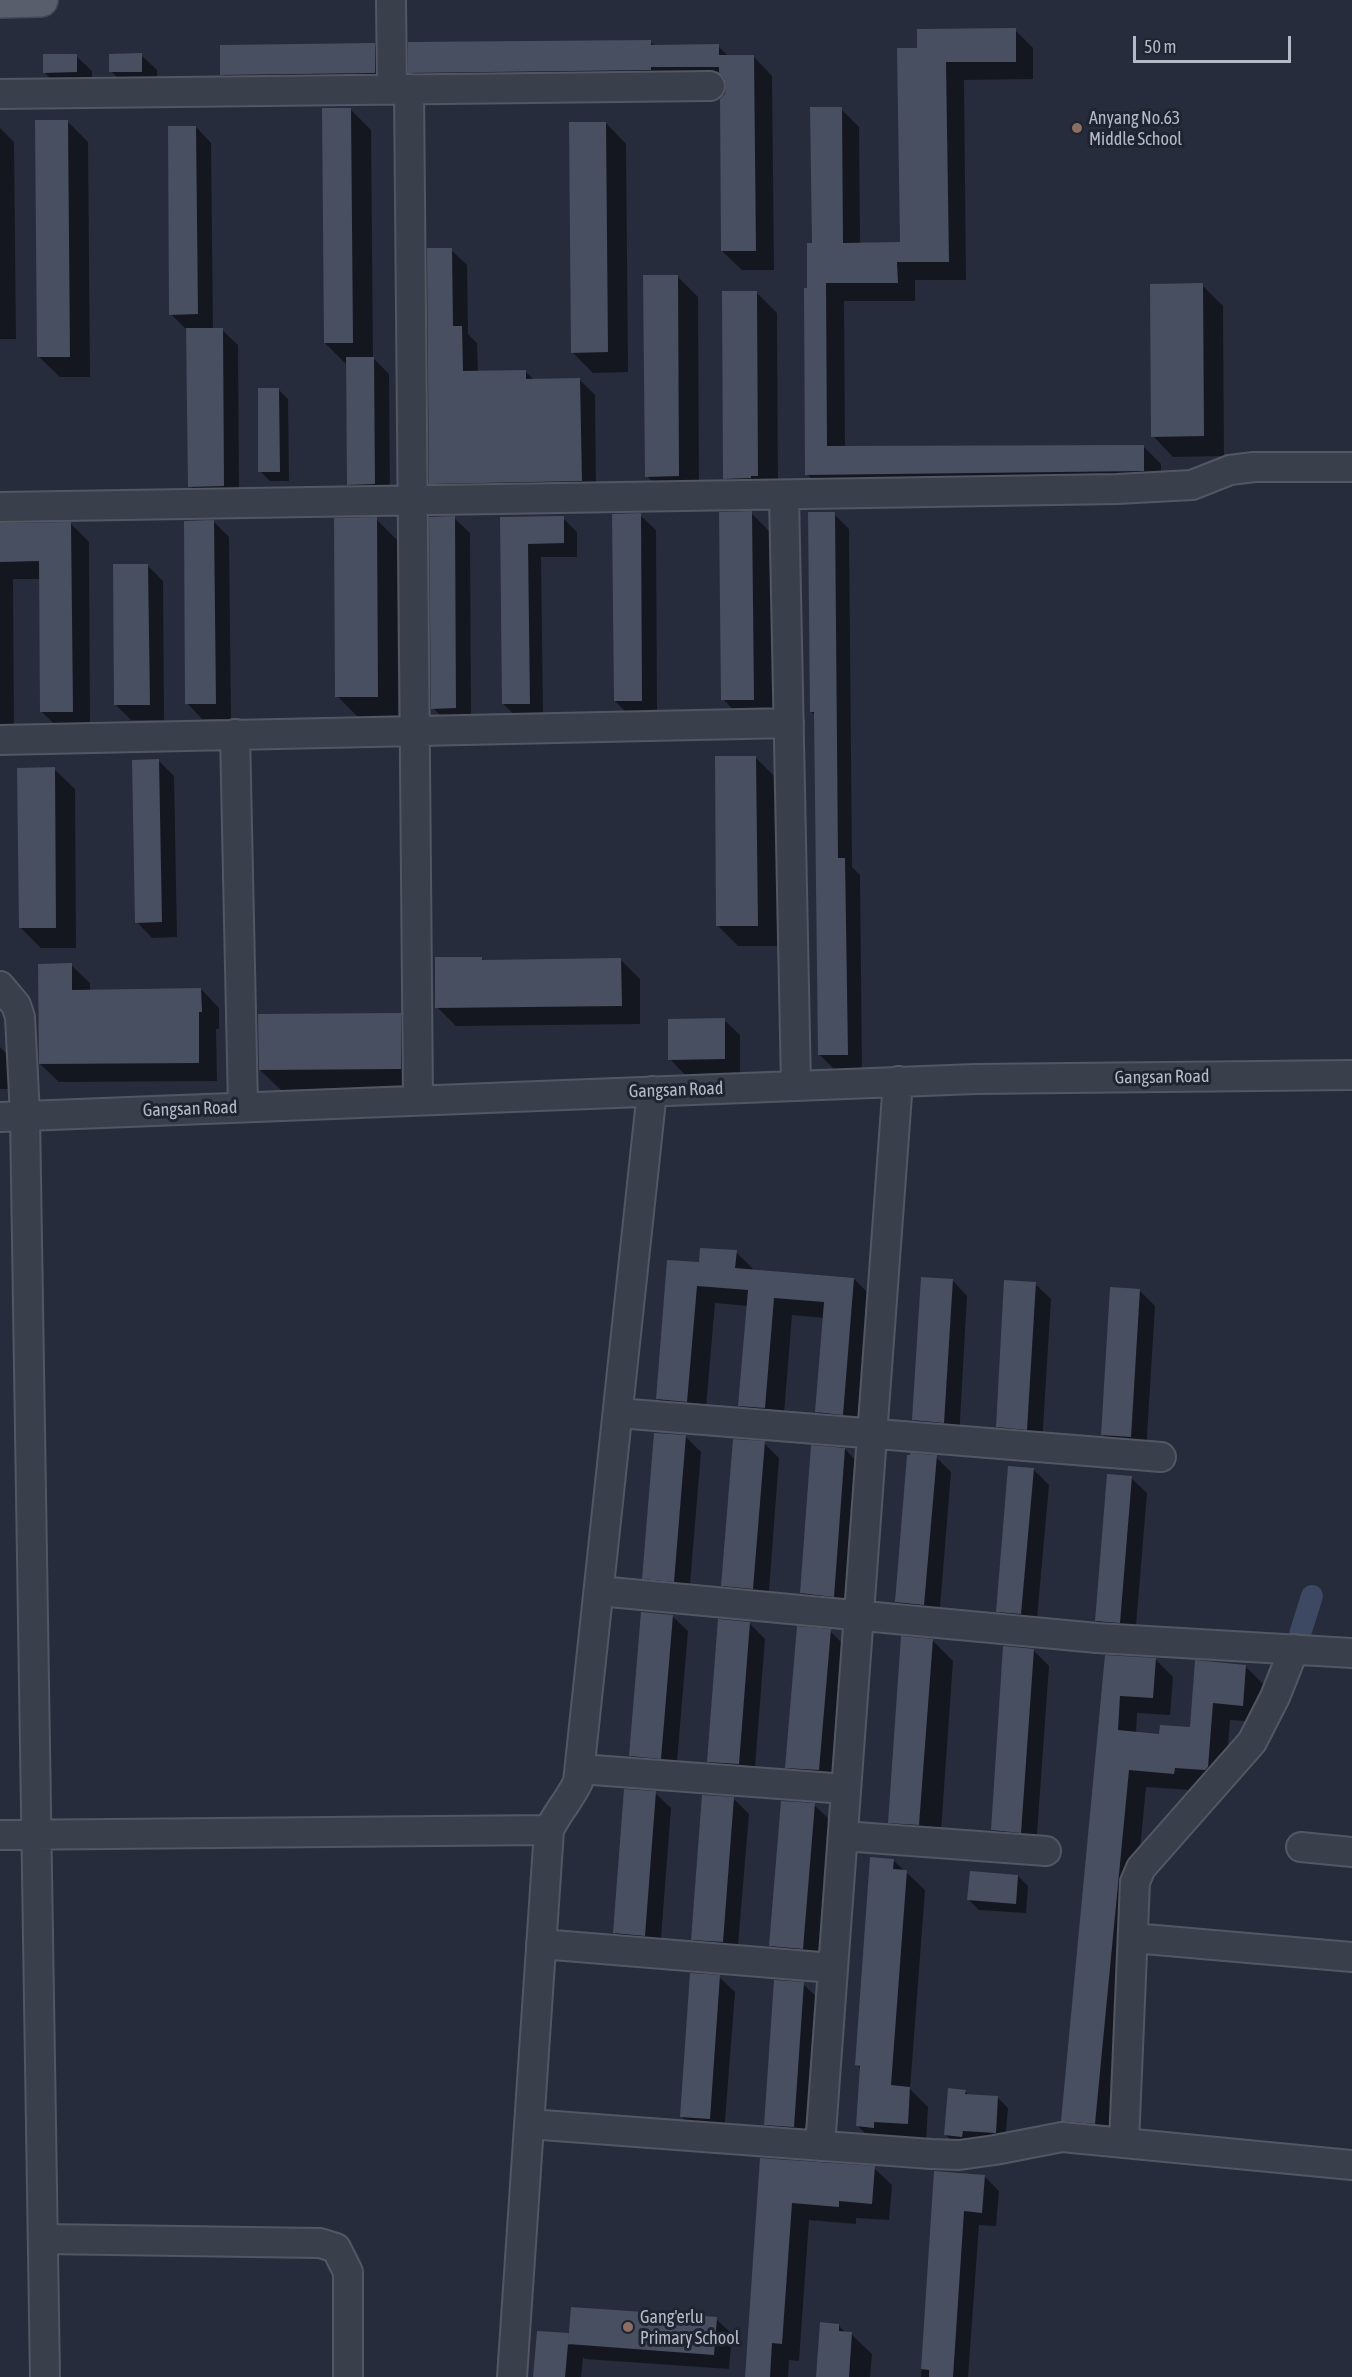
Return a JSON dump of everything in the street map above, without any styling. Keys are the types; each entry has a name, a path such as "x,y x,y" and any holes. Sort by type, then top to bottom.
{"main road":[{"path":"0,1 41,0"}],"street":[{"path":"391,0 401,89 412,501 418,1100"},
{"path":"0,94 710,86"},
{"path":"0,507 1117,489 1192,485 1230,470 1254,467 1352,467"},
{"path":"784,495 796,1086"},
{"path":"0,740 789,723"},
{"path":"235,734 243,1107"},
{"path":"0,986 16,1005 20,1017 12,1116 36,1834 45,2377"},
{"name":"Gangsan Road","path":"12,1116 975,1079 1352,1075"},
{"path":"820,2146 898,1082"},
{"path":"512,2377 549,1830 556,1816 571,1798 578,1782 580,1769 652,1091"},
{"path":"618,1413 1161,1457"},
{"path":"599,1591 1097,1638 1352,1653"},
{"path":"1124,2143 1135,1882 1141,1868 1252,1742 1275,1697 1294,1649"},
{"path":"580,1769 846,1788"},
{"path":"0,1835 549,1830"},
{"path":"843,1836 1046,1851"},
{"path":"1301,1847 1352,1852"},
{"path":"1133,1938 1352,1957"},
{"path":"541,1944 833,1968"},
{"path":"529,2124 959,2155 1062,2137 1352,2165"},
{"path":"43,2239 320,2244 336,2248 348,2272 348,2377"}],"building":[{"path":"1016,28 1016,62 946,62 949,262 897,262 898,283 826,283 827,446 1144,445 1144,471 805,475 804,288 807,288 807,243 812,243 810,107 842,107 843,243 900,242 897,48 917,48 917,29"},
{"path":"651,40 651,45 719,44 719,67 408,73 408,42"},
{"path":"375,43 375,73 220,75 220,45"},
{"path":"142,53 142,72 109,72 109,54"},
{"path":"43,54 77,54 77,72 43,73"},
{"path":"719,55 754,55 756,251 721,251 720,99 725,94 726,86 724,78 719,73"},
{"path":"322,108 351,108 353,343 324,343"},
{"path":"35,120 68,120 70,357 37,357"},
{"path":"569,122 606,122 608,352 571,353"},
{"path":"168,126 196,126 198,314 169,315"},
{"path":"427,248 452,248 453,326 462,326 463,371 526,370 526,379 580,378 582,481 429,484"},
{"path":"643,275 678,275 679,476 645,477"},
{"path":"1203,283 1204,436 1151,437 1150,284"},
{"path":"722,291 757,291 758,476 751,476 751,478 723,479"},
{"path":"186,328 223,328 224,486 188,487"},
{"path":"346,357 374,357 375,484 347,485"},
{"path":"258,388 279,388 280,472 258,472"},
{"path":"752,511 754,700 721,700 719,512"},
{"path":"808,512 835,512 838,858 845,858 848,1055 818,1055 814,712 810,712"},
{"path":"641,513 642,701 614,701 612,514"},
{"path":"455,516 456,708 431,709 429,517"},
{"path":"564,516 564,543 528,544 530,704 502,704 500,517"},
{"path":"377,517 378,697 335,697 334,518"},
{"path":"214,520 216,704 185,704 184,521"},
{"path":"71,522 73,712 40,712 39,561 0,562 0,523"},
{"path":"113,564 148,564 150,705 114,705"},
{"path":"715,756 756,756 758,926 716,926"},
{"path":"159,759 162,922 135,923 132,760"},
{"path":"55,767 56,928 19,928 17,768"},
{"path":"435,957 482,957 482,960 621,958 622,1006 435,1008"},
{"path":"72,963 72,990 201,988 199,1063 39,1064 38,964"},
{"path":"401,1013 401,1069 259,1070 258,1014"},
{"path":"725,1018 725,1059 668,1060 668,1019"},
{"path":"700,1248 737,1250 735,1268 854,1278 843,1415 815,1412 824,1302 774,1298 765,1408 738,1406 748,1290 697,1286 687,1402 656,1399 667,1260 699,1262"},
{"path":"921,1277 953,1279 944,1423 912,1420"},
{"path":"1004,1280 1036,1282 1027,1430 996,1427"},
{"path":"1110,1287 1140,1289 1131,1437 1101,1435"},
{"path":"654,1433 686,1435 674,1582 642,1579"},
{"path":"733,1439 765,1441 753,1589 721,1586"},
{"path":"811,1445 845,1448 834,1597 800,1593"},
{"path":"910,1453 937,1455 924,1605 895,1602 907,1455"},
{"path":"1008,1466 1034,1468 1021,1614 996,1612"},
{"path":"1107,1474 1132,1476 1120,1623 1095,1621"},
{"path":"641,1612 673,1615 661,1759 629,1756"},
{"path":"718,1619 750,1622 739,1764 707,1762"},
{"path":"797,1626 831,1629 819,1770 785,1768"},
{"path":"901,1636 933,1639 919,1825 888,1823"},
{"path":"1003,1646 1034,1649 1021,1833 991,1830"},
{"path":"1105,1655 1156,1658 1153,1698 1120,1696 1118,1730 1159,1734 1160,1725 1190,1727 1195,1660 1246,1665 1243,1706 1213,1703 1208,1767 1205,1770 1175,1768 1174,1774 1129,1770 1095,2124 1061,2121"},
{"path":"624,1789 656,1791 645,1936 613,1933"},
{"path":"702,1795 734,1797 723,1942 691,1940"},
{"path":"781,1801 815,1803 803,1949 769,1946"},
{"path":"870,1857 894,1859 893,1869 907,1870 891,2085 910,2087 908,2124 874,2122 874,2128 856,2126 860,2066 855,2065"},
{"path":"970,1871 1018,1875 1016,1904 967,1900"},
{"path":"690,1973 720,1975 710,2119 680,2117"},
{"path":"774,1980 804,1982 794,2127 764,2125"},
{"path":"948,2088 966,2090 965,2094 998,2096 996,2133 963,2131 962,2137 944,2135"},
{"path":"760,2158 875,2166 872,2204 839,2201 839,2207 792,2203 782,2344 772,2343 770,2377 745,2377"},
{"path":"934,2171 985,2175 982,2213 964,2211 953,2377 929,2377 929,2370 921,2369"},
{"path":"571,2307 717,2317 714,2355 568,2344"},
{"path":"820,2322 839,2324 839,2331 852,2332 849,2377 816,2377"},
{"path":"537,2331 569,2333 565,2377 533,2377"}],"waterway":[{"path":"1300,1634 1312,1596"}],"place":[{"name":"Anyang No.63 Middle School","path":"1077,128"},
{"name":"Gang'erlu Primary School","path":"628,2327"}]}
